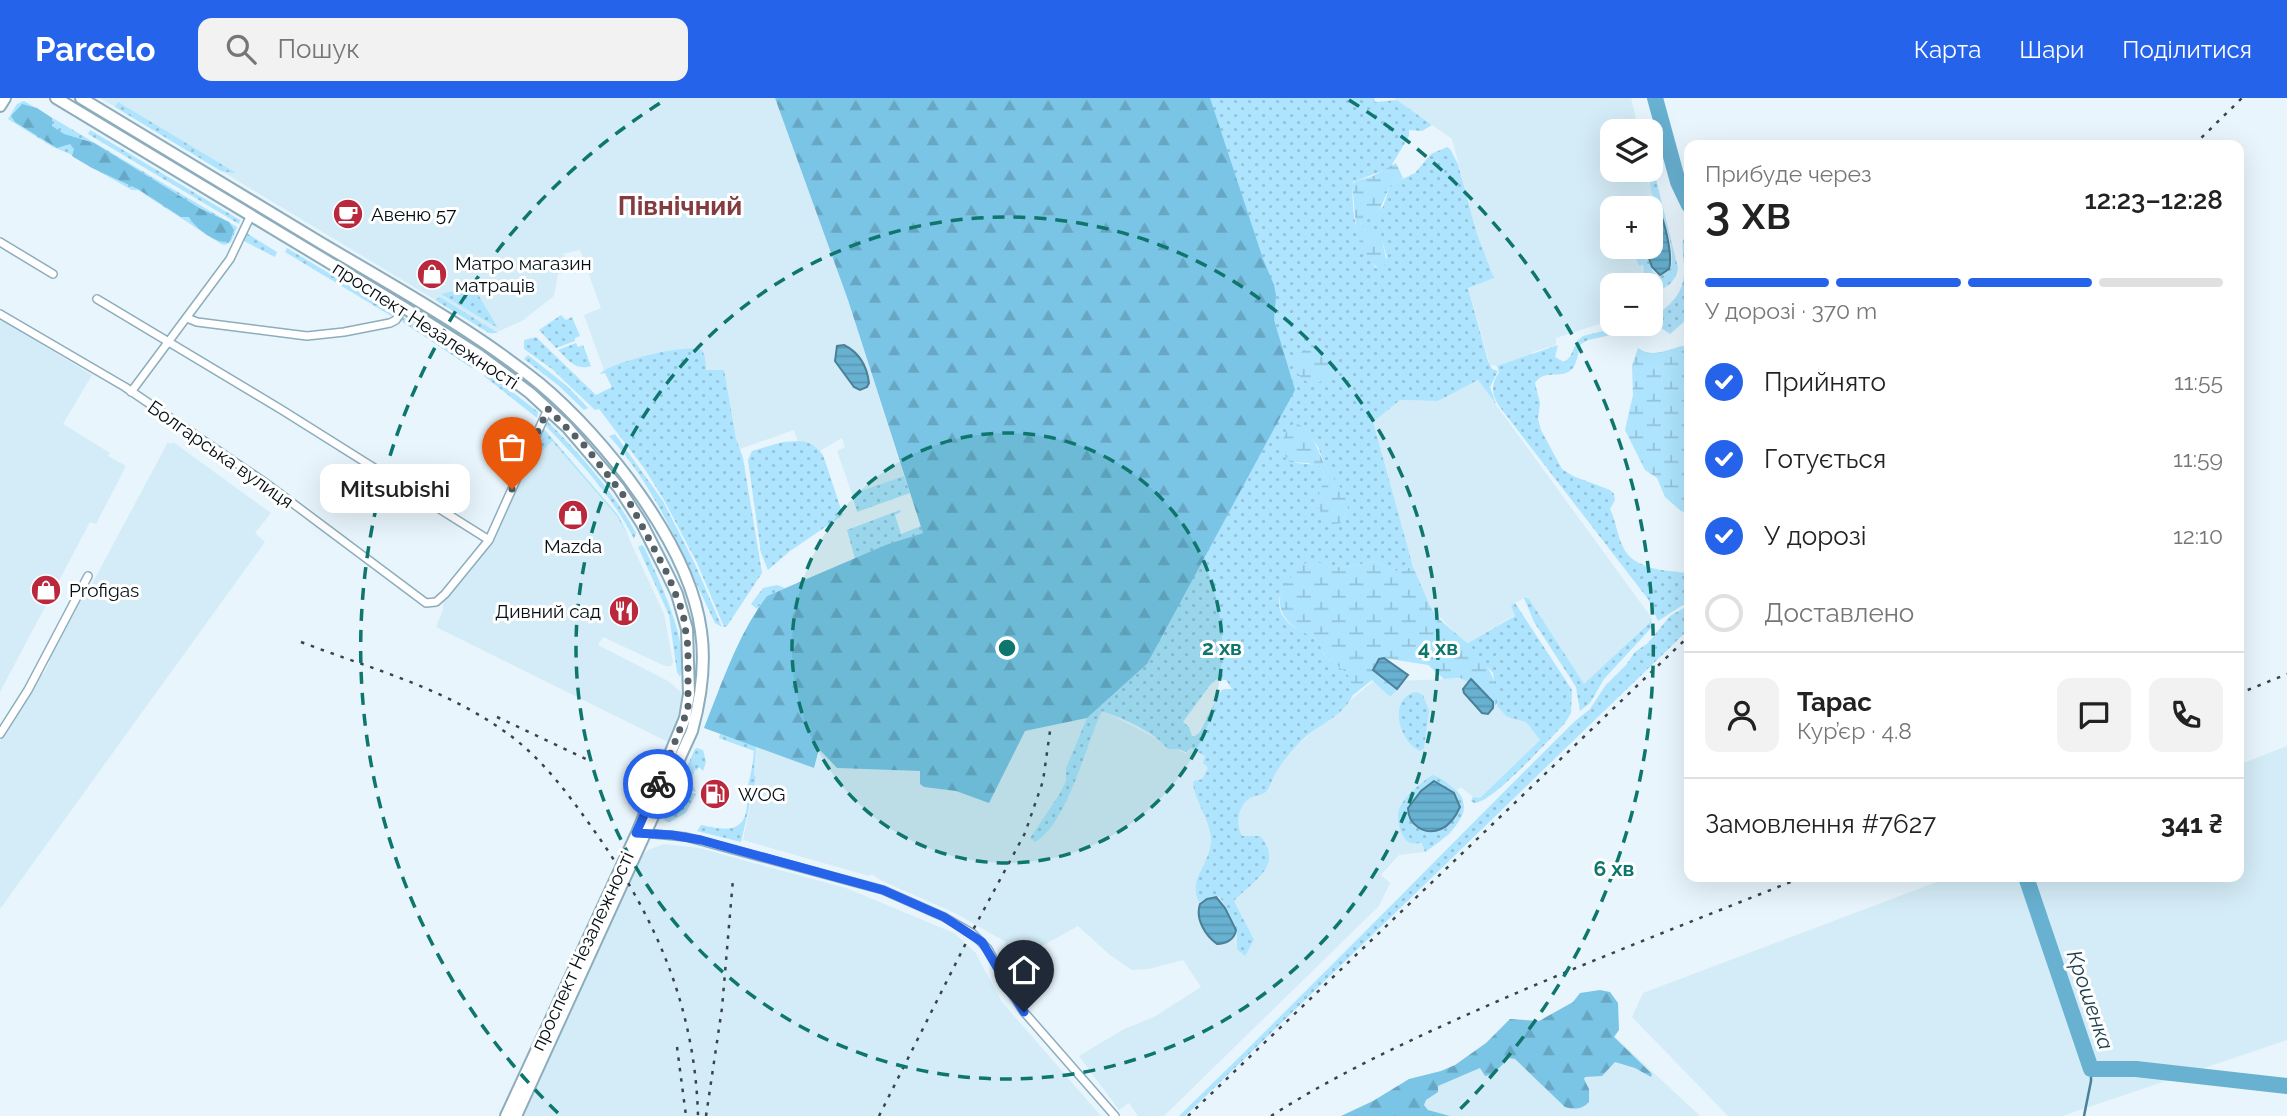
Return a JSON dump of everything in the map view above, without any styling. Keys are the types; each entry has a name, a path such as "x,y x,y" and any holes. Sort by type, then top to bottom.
{"main road":[{"path":"0,106 5,98"},
{"name":"проспект Незалежності","path":"56,98 403,307 479,355 530,393 586,447 631,505 677,594 687,628 688,709 641,833 516,1116"},
{"name":"проспект Незалежності","path":"81,98 399,289 540,384 580,422 627,476 659,525 687,581 697,613 703,655 700,697 692,730 506,1116"}],"street":[{"path":"131,392 230,259 251,215"},
{"path":"0,242 53,274"},
{"path":"97,299 282,410 489,540 548,409"},
{"path":"187,318 197,322 307,336 390,323 396,320 403,307"},
{"name":"Болгарська вулиця","path":"0,314 131,392 267,484 426,603 436,602 445,594 489,540"},
{"path":"0,734 28,690 88,576"},
{"path":"641,833 693,838 883,890 944,917 972,933 988,949 1024,1012 1115,1116"}],"shaded area":[{"path":"100,98 775,98 848,300 904,476 852,494 837,451 845,447 842,438 820,451 807,442 798,442 794,430 740,449 762,573 728,621 605,373 600,374 604,370 584,315 601,308 580,250 562,254 570,271 558,274 554,296 522,321 492,334"},
{"path":"1394,98 1631,98 1636,119 1600,119 1600,182 1650,182 1653,196 1600,196 1600,259 1641,259 1643,273 1600,273 1600,324 1556,338 1556,345 1531,355 1497,366 1490,365 1468,287 1494,277 1477,234 1452,139"},
{"path":"1663,222 1670,254 1669,269 1658,273 1649,259 1663,259"},
{"path":"0,319 92,375 63,424 126,466 96,524 90,522 0,692"},
{"path":"844,345 862,361 868,377 867,387 860,390 854,387 835,361 837,346"},
{"path":"1478,380 1651,617 1584,685 1529,599 1526,597 1511,605 1515,615 1466,644 1431,608 1409,559 1372,422 1400,400 1438,401"},
{"path":"543,428 618,515 664,614 673,662 671,666 665,666 603,637 598,645 668,681 682,693 670,743 436,627 443,603 482,555"},
{"path":"168,442 173,442 271,513 255,533 265,542 0,909 0,741 37,678 44,673 50,662 47,660 79,600 84,599"},
{"path":"1384,658 1408,675 1397,689 1373,670 1379,659"},
{"path":"1474,678 1507,717 1526,722 1540,740 1480,798 1473,797 1461,787 1457,790 1462,797 1464,812 1450,834 1425,852 1399,855 1381,875 1390,883 1379,906 1164,1116 1138,1116 1129,1103 1119,1110 1079,1056 1124,1029 1154,1017 1201,987 1183,960 1149,969 1132,970 1110,955 1078,926 1006,966 1003,954 1006,942 957,914 872,874 869,876 743,840 756,777 756,746 814,768 819,748 837,768 920,771 924,787 970,795 1025,731 1087,718 1098,708 1186,754 1190,748 1285,755 1372,682"},
{"path":"1471,679 1493,702 1493,708 1488,714 1482,713 1464,693 1463,689"},
{"path":"2287,746 2287,1040 2062,1116 1728,1116 1632,1017 1643,993 1937,882 2244,882 2244,763"},
{"path":"1434,781 1454,793 1460,807 1447,825 1429,831 1414,824 1408,808 1421,791"},
{"path":"664,844 699,848 846,888 954,933 975,952 1002,1002 1101,1116 523,1116 642,856 648,850"},
{"path":"1216,897 1236,930 1230,940 1217,944 1205,931 1199,915 1200,904"},
{"path":"1595,1018 1700,1116 1381,1116 1422,1093"}],"green space":[{"path":"775,98 1210,98 1274,285 1274,320 1295,390 1147,664 1087,718 1025,731 989,803 956,791 924,787 920,784 920,771 837,768 819,749 814,768 704,728 747,626 767,596 888,544 923,533 848,300"},
{"path":"1199,98 1374,98 1375,102 1397,100 1432,125 1422,131 1409,130 1409,136 1390,168 1353,182 1354,216 1359,238 1376,268 1387,258 1380,233 1364,230 1360,223 1383,207 1389,188 1415,173 1431,154 1447,147 1450,149 1458,164 1477,234 1494,278 1468,288 1488,361 1492,369 1498,371 1490,387 1496,404 1478,380 1438,401 1400,400 1373,422 1413,567 1396,571 1375,561 1343,568 1311,562 1295,574 1283,589 1279,606 1283,615 1290,624 1320,644 1325,655 1352,680 1354,692 1340,712 1294,749 1266,791 1250,798 1240,810 1239,826 1242,836 1260,836 1269,856 1263,873 1234,901 1254,940 1245,956 1237,949 1237,929 1220,897 1212,896 1199,902 1196,894 1197,880 1209,852 1211,836 1193,784 1194,781 1202,779 1208,768 1203,763 1205,756 1191,748 1186,752 1168,749 1146,731 1102,711 1057,819 1035,842 1030,838 1066,781 1066,768 1087,718 1147,664","holes":["1305,429 1318,447 1348,509 1341,523 1319,508 1325,474 1321,467 1293,462 1285,457","1217,679 1226,680 1232,689 1220,692 1200,732 1192,736 1189,727 1183,722"]},
{"path":"24,101 237,227 231,242 221,244 138,190 132,190 53,147 8,119 17,104"},
{"path":"118,102 236,173 221,171 115,107"},
{"path":"22,104 37,108 52,118 52,126 64,134 94,143 201,209 229,222 234,230 230,241 213,239 201,231 189,217 181,217 138,189 72,156 74,149 70,144 57,148 15,122 11,116"},
{"path":"90,130 240,220 239,224 88,134"},
{"path":"1396,163 1403,178 1389,188 1378,214 1360,223 1364,230 1381,234 1387,264 1380,269 1364,253 1360,243 1352,184"},
{"path":"1650,182 1657,182 1660,196 1654,196"},
{"path":"1663,207 1678,268 1675,278 1663,288 1663,274 1670,270 1672,261 1668,233 1663,220"},
{"path":"245,232 277,252 275,257 242,240"},
{"path":"287,248 395,313 393,317 285,252"},
{"path":"1636,259 1648,259 1653,272 1644,273 1643,265 1639,266"},
{"path":"1684,268 1684,322 1670,334 1663,329 1663,309 1678,293"},
{"path":"473,286 498,328 441,294"},
{"path":"440,297 498,333 489,333 435,300"},
{"path":"561,315 566,320 572,317 580,336 575,338 575,341 556,348 539,330"},
{"path":"403,317 475,364 472,368 401,321"},
{"path":"1600,332 1600,336 1606,336 1581,344 1576,362 1567,373 1543,376 1535,383 1540,403 1538,419 1562,469 1614,494 1615,500 1610,509 1628,555 1652,568 1684,572 1684,604 1658,621 1648,599 1494,397 1494,381 1499,372 1497,366 1558,345 1555,357 1564,362 1583,336"},
{"path":"536,337 596,395 612,387 605,373 600,374 607,369 666,351 702,350 706,370 724,370 736,439 743,458 762,573 727,626 724,627 697,563 644,468 599,409 595,410 552,369 524,349 524,340"},
{"path":"576,343 578,347 583,345 591,366 577,366 558,350"},
{"path":"1684,346 1684,512 1665,497 1657,478 1645,470 1625,430 1633,395 1632,366 1638,348 1656,353"},
{"path":"1314,347 1326,353 1332,365 1326,377 1314,383 1302,377 1296,365 1302,353"},
{"path":"528,355 567,386 588,408 584,410 558,385 524,359"},
{"path":"487,372 538,412 537,418 484,376"},
{"path":"547,421 607,488 636,533 634,539 605,493 545,425"},
{"path":"1294,423 1309,434 1344,494 1348,509 1341,523 1330,525 1320,510 1318,500 1325,475 1321,467 1290,462 1283,452 1282,442"},
{"path":"543,428 618,515 630,539 617,516 552,441 542,451 535,450"},
{"path":"615,434 663,501 695,564 722,627 715,623 656,502 627,457 609,436"},
{"path":"783,442 806,442 823,455 843,515 790,551 768,570 761,553 748,460 752,451"},
{"path":"904,476 910,493 857,512 852,494"},
{"path":"900,510 901,512 895,515 901,534 921,526 923,533 888,544 855,559 847,530"},
{"path":"642,545 677,630 681,647 680,677 669,615 638,547"},
{"path":"1311,561 1343,568 1375,561 1396,571 1413,567 1437,617 1478,654 1486,665 1496,689 1497,703 1493,708 1494,705 1470,680 1444,679 1428,665 1384,658 1373,669 1395,689 1398,688 1391,696 1372,680 1353,695 1351,681 1345,672 1327,657 1315,639 1296,628 1282,613 1280,600 1283,588 1297,569"},
{"path":"777,585 785,588 767,596 757,609 751,604 763,588"},
{"path":"1525,597 1529,599 1584,684 1650,622 1651,617 1652,627 1604,679 1590,703 1580,711 1576,687 1534,622"},
{"path":"1515,603 1572,690 1571,713 1534,756 1506,782 1482,801 1474,803 1471,801 1473,797 1480,798 1540,740 1526,722 1507,717 1497,706 1493,673 1466,644 1515,616 1511,605"},
{"path":"1684,608 1684,634 1185,1116 1179,1116 1590,709 1605,686 1635,652 1648,643 1670,616"},
{"path":"1416,692 1423,695 1429,711 1424,748 1420,751 1406,739 1399,720 1401,702"},
{"path":"720,734 756,746 756,777 741,842 697,831 701,825 723,829 735,827 746,814 754,751 719,738"},
{"path":"697,748 703,750 706,762 703,771 699,767 695,770 691,781 696,792 678,786"},
{"path":"1432,775 1452,787 1461,796 1464,805 1458,823 1451,832 1425,852 1422,843 1406,841 1399,827 1398,816 1406,798"},
{"path":"676,788 696,794 686,813 670,822 665,821 664,816"},
{"path":"1600,990 1610,992 1618,1003 1619,1030 1614,1037 1652,1074 1651,1077 1635,1068 1615,1062 1602,1076 1585,1077 1589,1102 1572,1108 1565,1107 1515,1059 1509,1058 1493,1074 1485,1076 1480,1068 1438,1086 1438,1092 1426,1100 1424,1105 1428,1110 1450,1116 1341,1116 1373,1101 1409,1079 1455,1065 1486,1043 1510,1019 1539,1021 1573,1002 1580,993"}],"waterway":[{"name":"Крошенка","path":"1655,98 1678,182 1684,195"},
{"name":"Крошенка","path":"2028,882 2091,1069 2136,1069 2287,1086"},
{"path":"2084,1116 2091,1069"}],"railway":[{"path":"2199,140 2242,98"},
{"path":"1188,1116 1684,641"},
{"path":"301,642 429,690 478,714 514,738 559,784 579,809 632,890 666,960 689,1035 698,1116"},
{"path":"2244,692 2287,674"},
{"path":"497,717 588,760"},
{"path":"879,1116 1025,833 1043,781 1050,731"},
{"path":"706,1116 722,1008 733,879"},
{"path":"1271,1116 1354,1068 1411,1040 1574,969 1791,882"},
{"path":"677,1047 686,1116"}],"way so far":[{"path":"512,489 548,409 603,468 631,505 653,544 677,594 687,628 689,694 685,718 658,784"}],"place":[{"name":"Авеню 57","path":"348,214"},
{"name":"Матро магазин матраців","path":"432,274"},
{"name":"Mitsubishi","path":"512,489"},
{"name":"Mazda","path":"573,515"},
{"name":"Profigas","path":"46,590"},
{"name":"Дивний сад","path":"624,611"},
{"name":"WOG","path":"715,794"}],"district":[{"name":"Північний","path":"680,206"}],"route":[{"path":"658,784 636,833 701,840 883,890 944,917 972,933 988,949 1024,1012"}]}
